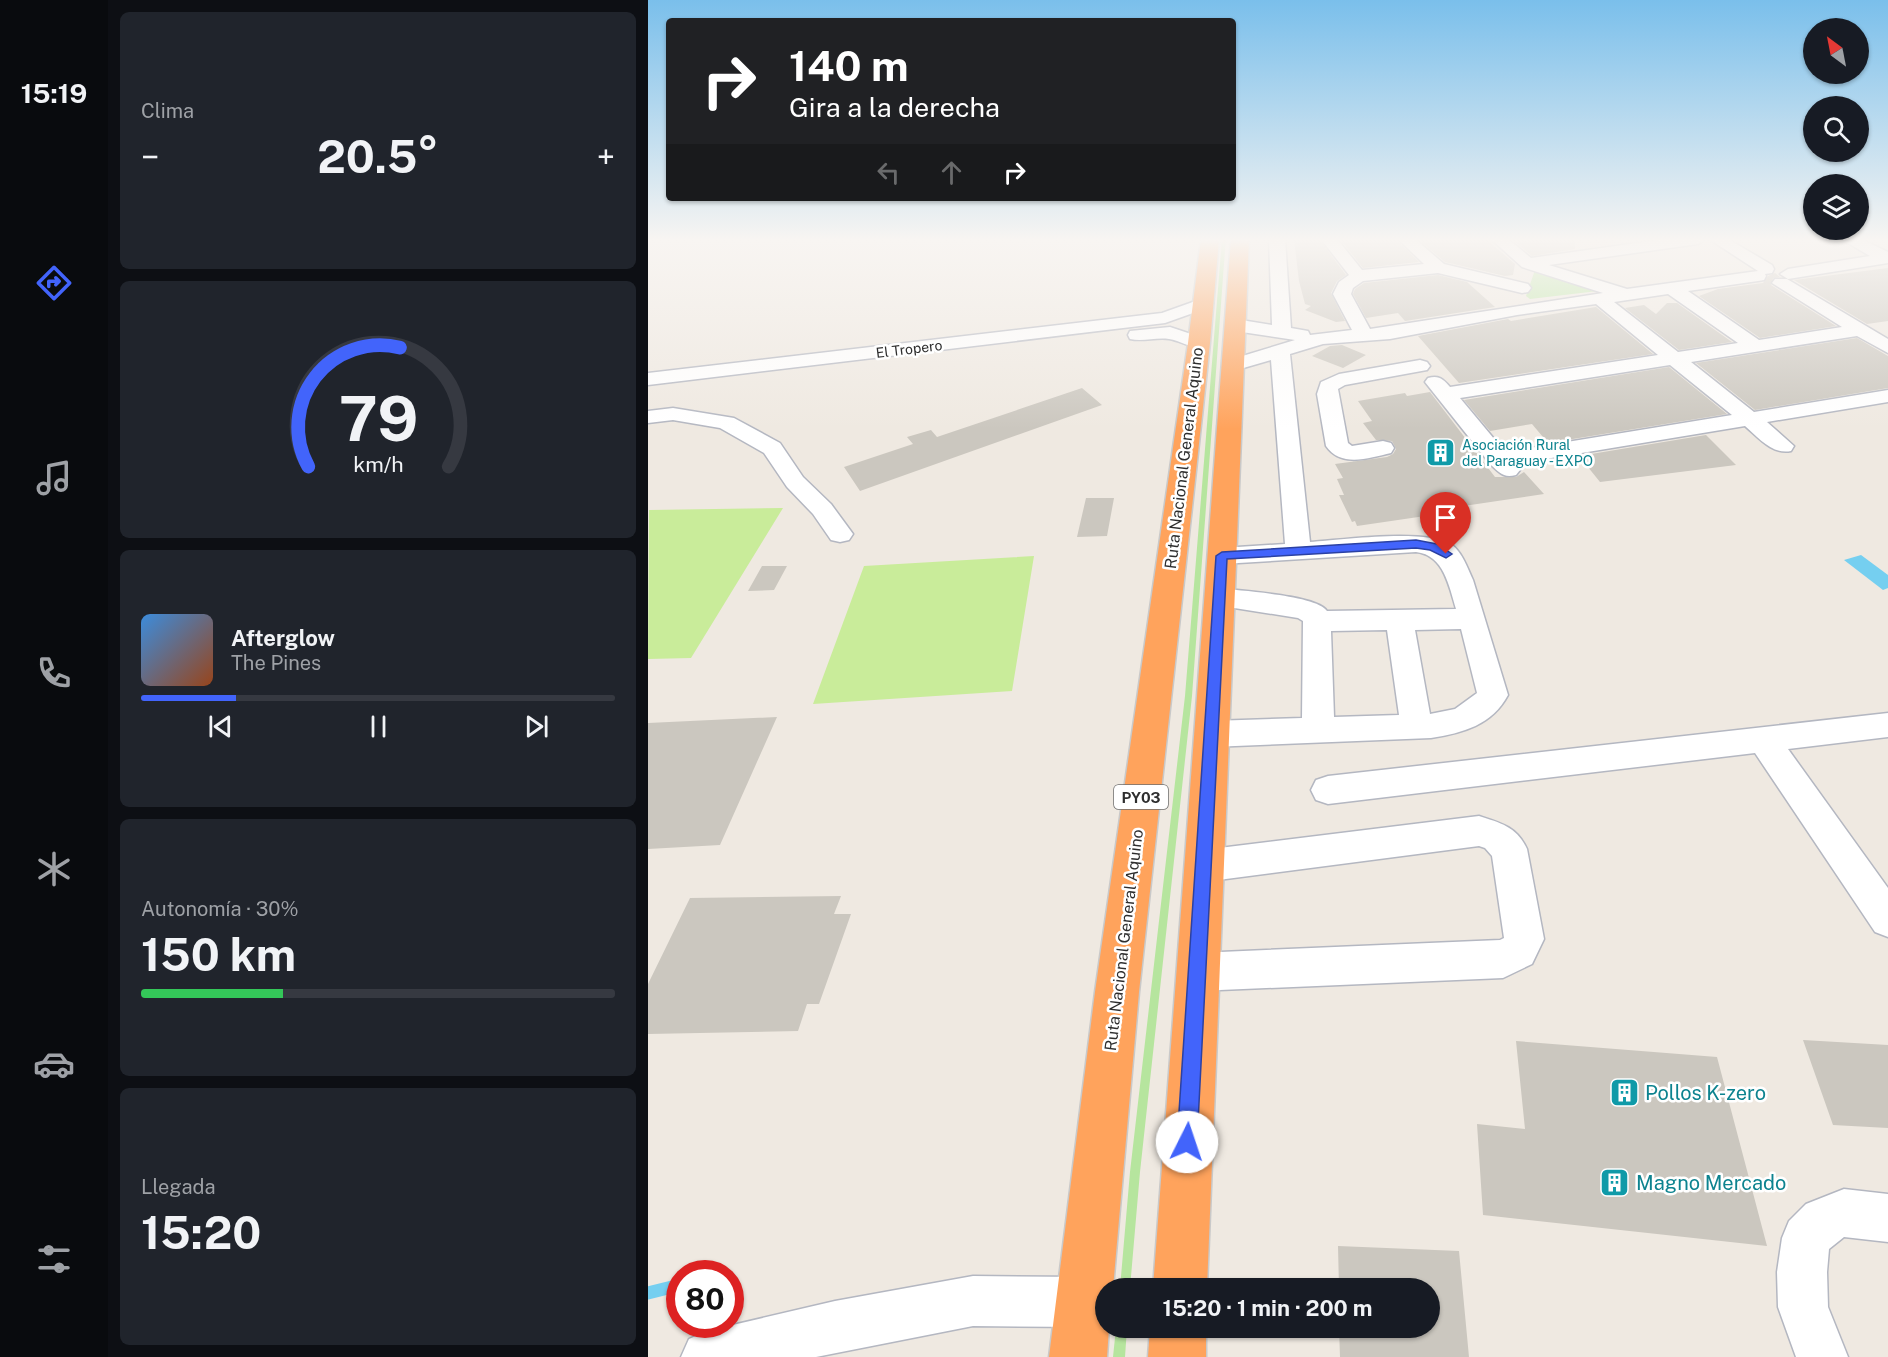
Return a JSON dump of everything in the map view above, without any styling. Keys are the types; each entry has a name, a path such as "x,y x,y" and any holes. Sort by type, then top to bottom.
{"highway":[{"path":"1181,1278 1236,302"},
{"name":"Ruta Nacional General Aquino","path":"1078,1357 1117,992 1203,303"},
{"path":"1177,1357 1178,1338"}],"street":[{"path":"1279,302 1298,551"},
{"path":"1347,302 1364,334"},
{"path":"1517,310 1519,302"},
{"path":"1233,365 1281,342 1390,333 1517,310 1575,302"},
{"path":"1604,302 1783,446"},
{"path":"1702,302 1756,347"},
{"path":"1823,302 1873,333 1888,347"},
{"name":"El Tropero","path":"648,378 1154,320 1203,303"},
{"path":"1235,325 1281,342"},
{"name":"El Tropero","path":"648,392 1120,335 1170,333 1199,343"},
{"path":"1390,333 1446,394 1504,465 1749,419 1888,396"},
{"path":"1446,394 1756,347 1873,333"},
{"path":"1383,448 1348,454 1337,446 1327,394 1328,386 1339,380 1420,366"},
{"path":"648,417 673,414 726,423 772,448 795,482 822,509 840,534"},
{"path":"1211,734 1443,724 1479,712 1493,695 1472,619 1454,567 1446,554 1433,546 1416,544 1222,556"},
{"path":"1219,597 1304,609 1315,614 1317,621 1318,730"},
{"path":"1399,619 1416,726"},
{"path":"1317,621 1472,619"},
{"path":"1328,790 1888,725"},
{"path":"1763,739 1888,919"},
{"path":"1197,972 1503,959 1518,951 1525,939 1509,849 1497,837 1479,831 1203,866"},
{"path":"1822,1357 1803,1307 1802,1272 1806,1238 1823,1221 1844,1214 1888,1218"},
{"path":"707,1357 835,1327 973,1301 1084,1302"}],"green space":[{"path":"1217,302 1221,302 1192,696 1140,1172 1131,1278 1121,1278 1130,1172 1185,696"},
{"path":"783,508 691,658 648,659 649,510"},
{"path":"1034,556 1012,691 813,704 864,566"},
{"path":"1115,1338 1126,1338 1125,1357 1113,1357"}],"water":[{"path":"1861,555 1888,575 1888,588 1883,590 1844,560"}],"building":[{"path":"1336,302 1345,321 1336,322 1305,310 1311,306 1305,304"},
{"path":"1358,302 1490,302 1495,307 1405,321 1398,313 1366,318"},
{"path":"1708,302 1798,302 1836,326 1760,338"},
{"path":"1831,302 1888,302 1888,321 1867,324"},
{"path":"1667,303 1677,303 1732,342 1679,350 1625,308 1644,305 1656,314"},
{"path":"1596,307 1653,354 1459,383 1418,336 1508,319 1511,321"},
{"path":"1857,338 1888,356 1888,388 1755,410 1696,363"},
{"path":"1342,345 1366,355 1343,368 1312,356 1330,346"},
{"path":"1669,367 1727,414 1548,443 1532,424 1490,431 1464,400"},
{"path":"1082,388 1102,405 860,491 844,467 913,444 907,437 931,430 937,437"},
{"path":"1430,392 1495,477 1516,477 1524,472 1544,494 1430,511 1432,515 1357,526 1355,521 1352,522 1339,495 1344,495 1337,479 1343,478 1335,464 1387,457 1396,449 1392,441 1376,440 1363,423 1372,421 1358,401 1405,393 1407,396"},
{"name":"Asociación Rural del Paraguay - EXPO","path":"1706,435 1736,465 1600,482 1579,456"},
{"path":"1086,498 1114,498 1107,536 1077,537"},
{"path":"762,566 787,566 774,590 748,591"},
{"path":"777,717 720,845 648,849 648,723"},
{"path":"841,896 834,914 851,914 819,1004 807,1004 798,1031 648,1034 648,984 690,898"},
{"name":"Pollos K-zero","path":"1803,1040 1888,1045 1888,1128 1833,1125"},
{"path":"1516,1041 1717,1057 1767,1246 1483,1215 1477,1124 1525,1129"},
{"path":"1338,1246 1459,1251 1469,1357 1340,1357 1339,1338 1440,1338 1440,1278 1339,1278"}],"waterway":[{"path":"648,1293 666,1288"}],"place":[{"name":"Asociación Rural del Paraguay - EXPO","path":"1441,453"},
{"name":"Pollos K-zero","path":"1624,1093"},
{"name":"Magno Mercado","path":"1615,1183"}],"route":[{"path":"1187,1142 1222,556 1416,544 1433,546 1446,554"}]}
